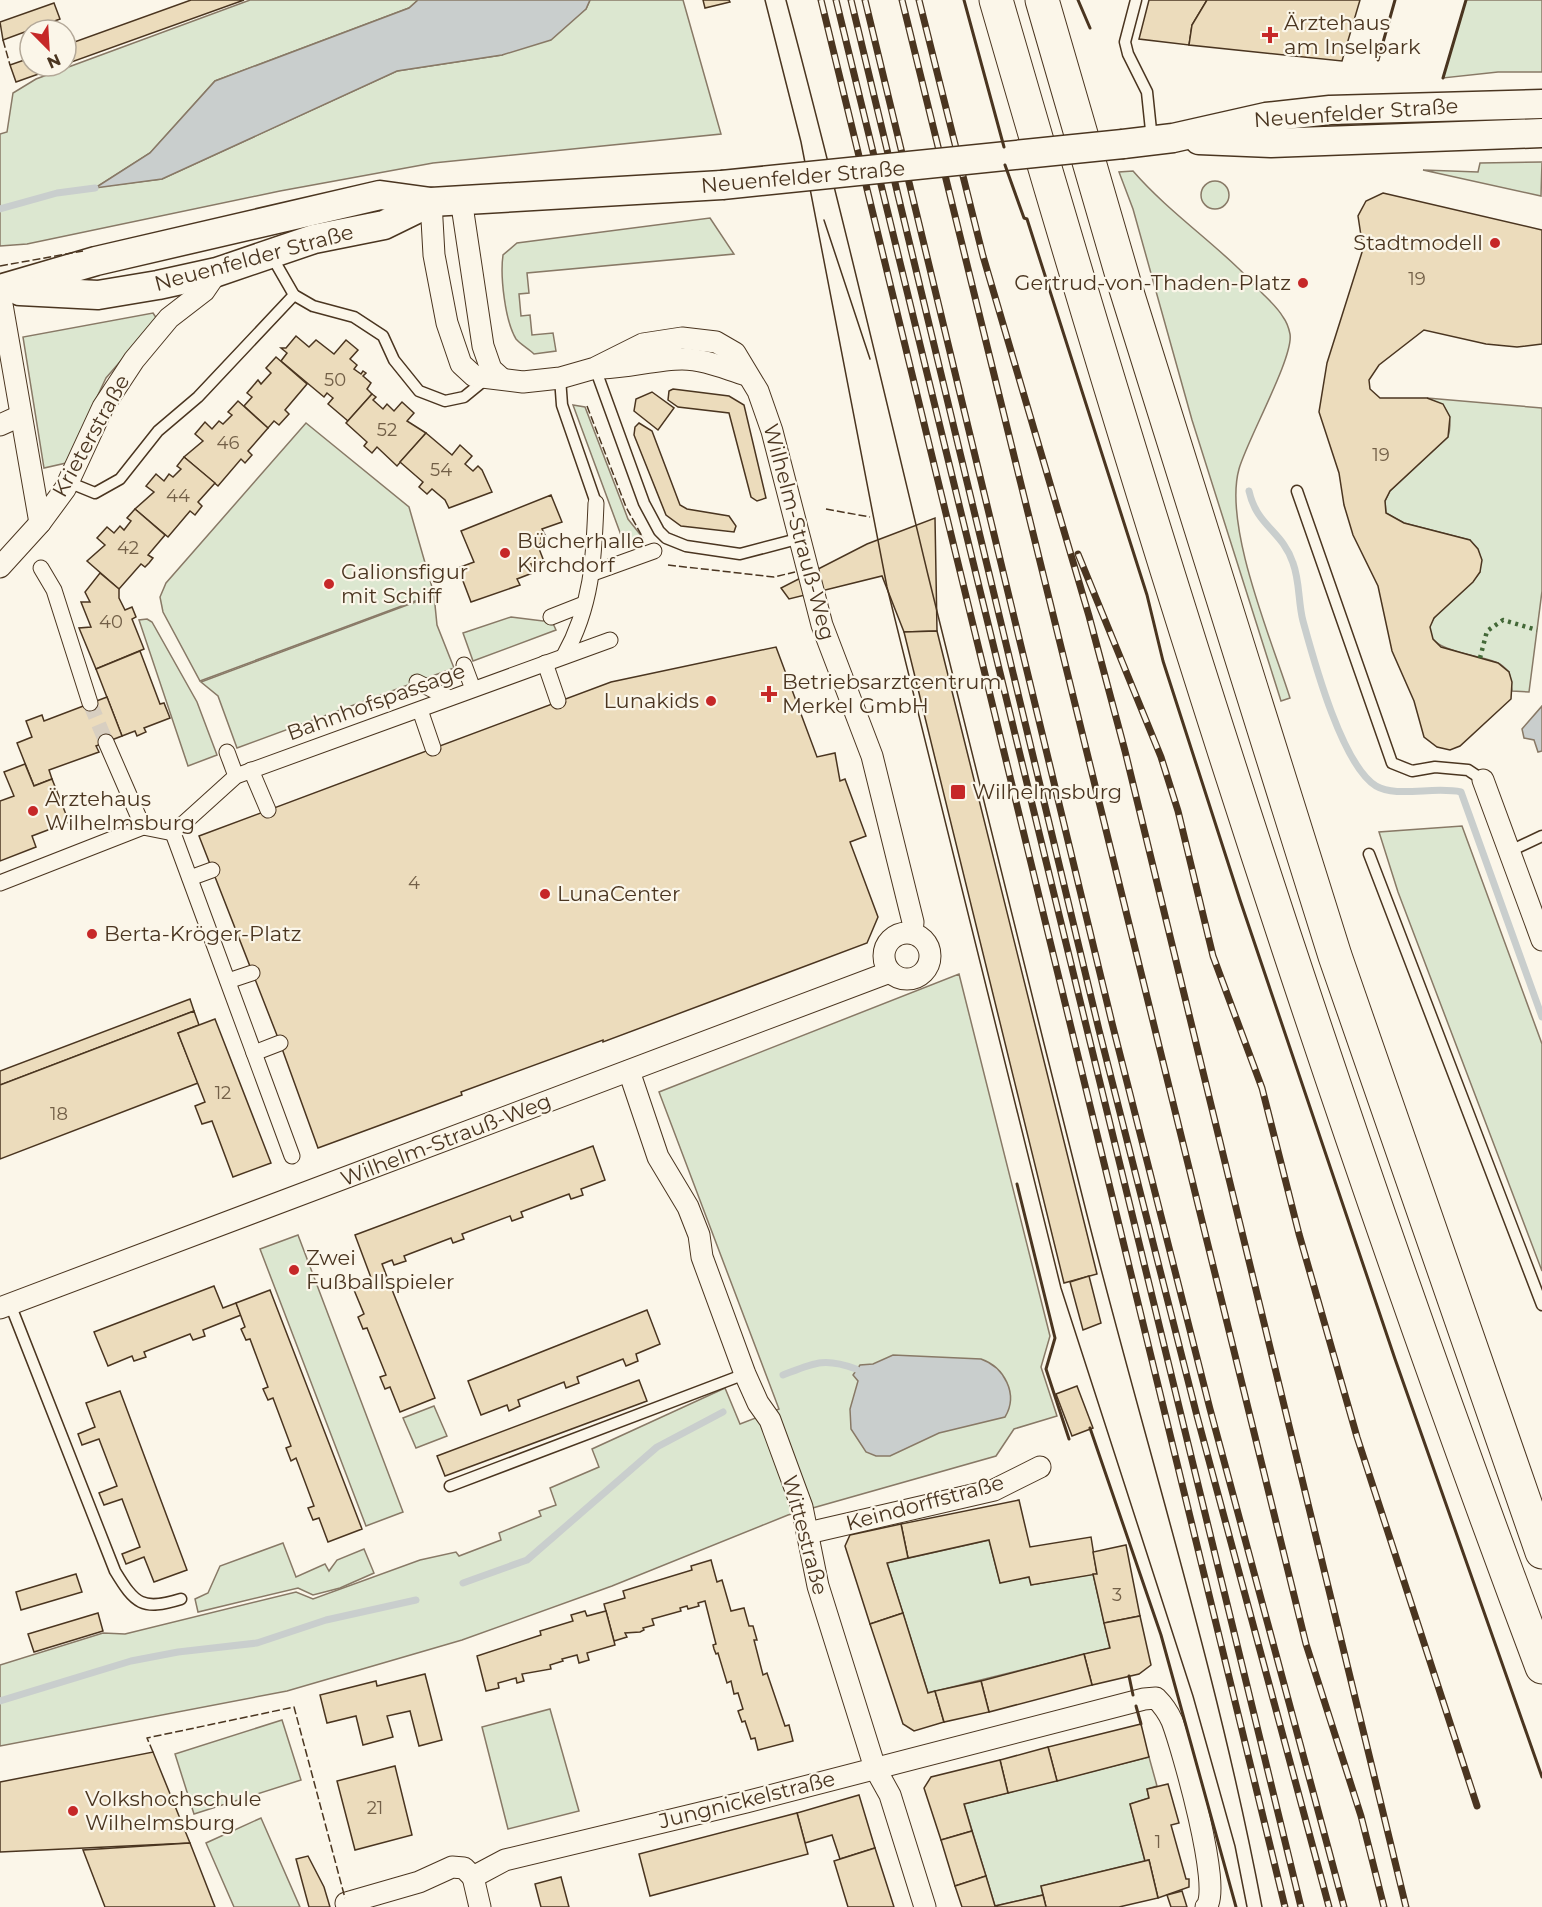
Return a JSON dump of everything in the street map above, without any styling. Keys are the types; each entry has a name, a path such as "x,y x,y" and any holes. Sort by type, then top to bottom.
{"highway":[{"path":"996,0 1085,304 1329,1070 1542,1667"},
{"path":"1042,0 1126,289 1335,956 1542,1552"}],"main road":[{"name":"Neuenfelder Straße","path":"0,290 96,261 380,195 431,202 722,185 1123,144 1162,139 1266,117 1330,110 1542,104"},
{"name":"Neuenfelder Straße","path":"1162,139 1271,143 1542,132"},
{"name":"Neuenfelder Straße","path":"0,290 98,295 217,272 314,239 384,225 431,202"}],"street":[{"path":"461,199 483,346 494,378"},
{"name":"Wilhelm-Strauß-Weg","path":"5,1306 890,972 906,979 915,977 928,965 929,949 925,942 912,933 913,922 874,766 822,625 766,411 747,375 717,365 685,359 629,367 595,368 560,378 530,382 474,376 466,370 454,348 435,255 431,202"},
{"name":"Krieterstraße","path":"0,567 40,523 68,482 112,390 156,332 204,291 217,272"},
{"name":"Krieterstraße","path":"0,290 40,523"},
{"path":"0,425 20,416"},
{"path":"564,656 574,638 593,573 596,503"},
{"path":"593,573 654,551"},
{"path":"41,568 54,590 90,703"},
{"path":"551,617 584,604"},
{"name":"Bahnhofspassage","path":"173,833 243,773 610,640"},
{"path":"545,663 558,701"},
{"path":"464,665 473,689"},
{"path":"417,682 450,698"},
{"path":"420,710 433,748"},
{"path":"106,742 143,827"},
{"path":"227,752 268,810"},
{"path":"1483,780 1542,940"},
{"path":"0,884 143,827 173,833 292,1156"},
{"path":"190,878 212,870"},
{"path":"890,972 884,954 887,945 902,933 912,933"},
{"path":"228,981 252,973"},
{"path":"254,1053 280,1043"},
{"name":"Wittestraße","path":"629,1071 658,1157 688,1207 699,1235 702,1257 745,1374 758,1403 770,1420 802,1507 818,1586 875,1768 890,1795 925,1907"},
{"name":"Keindorffstraße","path":"808,1533 994,1490 1040,1467"},
{"name":"Jungnickelstraße","path":"473,1877 505,1860 1156,1698 1171,1719 1208,1856 1212,1886 1207,1905"},
{"path":"342,1905 419,1882 452,1867 464,1868 473,1877 480,1907"}],"lane":[{"path":"1137,0 1126,36 1128,54 1147,92 1162,139"},
{"path":"271,255 294,295 313,306 354,316 383,336 394,360 419,391 446,401 464,397 494,378"},
{"path":"68,482 95,493 120,478 158,431 225,370 294,295"},
{"path":"595,368 644,503 653,522 666,538 686,546 740,554 801,538"},
{"path":"560,378 562,405 596,503"},
{"path":"1297,491 1392,763 1412,771 1435,767 1468,770 1483,780"},
{"path":"1508,852 1542,836"},
{"path":"1369,854 1542,1305"},
{"path":"5,1306 115,1571 130,1594 142,1604 158,1606 181,1599"},
{"path":"450,1486 745,1374"}],"green space":[{"path":"250,0 418,0 409,8 215,81 150,153 97,187 162,179 397,71 502,55 586,9 590,0 683,0 721,134 433,163 280,191 27,244 0,246 0,134 7,132 13,93 39,78 78,78 78,63"},
{"path":"1466,0 1542,0 1542,72 1498,72 1443,78"},
{"path":"1542,162 1541,196 1423,170 1478,172 1480,163"},
{"path":"1133,171 1164,203 1247,277 1279,310 1290,332 1285,361 1239,469 1236,493 1243,551 1290,698 1281,701 1192,420 1133,209 1119,172"},
{"path":"1215,181 1225,185 1229,195 1225,205 1215,209 1205,205 1201,195 1205,185"},
{"path":"710,218 734,254 527,273 529,293 519,294 521,316 530,315 532,335 553,333 556,351 534,354 516,339 506,310 502,264 503,255 517,243"},
{"path":"153,313 157,319 106,378 66,463 44,468 23,337"},
{"path":"1427,398 1542,408 1542,591 1529,692 1512,691 1509,672 1498,663 1451,650 1431,638 1429,629 1434,618 1480,572 1470,540 1404,523 1386,513 1385,501 1390,491 1448,437 1450,423 1447,413 1444,408"},
{"path":"573,405 585,407 628,519 643,538 625,546"},
{"path":"306,423 409,507 434,594 200,681 163,612 160,597 166,583"},
{"path":"434,595 437,625 454,668 237,748 218,696 201,682"},
{"path":"511,617 543,621 551,619 556,630 473,661 463,633"},
{"path":"147,619 152,622 197,702 217,755 188,766 139,620"},
{"path":"1462,826 1542,1044 1542,1271 1398,892 1379,832"},
{"path":"959,974 1050,1336 1041,1367 1057,1416 1014,1429 996,1456 788,1515 612,1586 462,1640 287,1691 0,1746 0,1665 103,1633 125,1634 296,1592 313,1599 420,1560 456,1552 459,1556 501,1540 499,1533 541,1516 539,1511 556,1505 550,1488 599,1467 592,1449 725,1388 740,1424 779,1409 659,1092"},
{"path":"298,1235 403,1512 366,1526 260,1249"},
{"path":"434,1406 447,1436 416,1448 403,1418"},
{"path":"989,1540 1000,1582 1029,1577 1031,1585 1093,1574 1110,1648 928,1693 887,1563"},
{"path":"283,1543 296,1577 325,1564 329,1571 337,1560 364,1549 374,1573 340,1588 313,1595 298,1588 198,1612 195,1599 208,1593 220,1566"},
{"path":"550,1709 579,1811 508,1829 482,1727"},
{"path":"282,1720 301,1780 194,1814 175,1754"},
{"path":"1149,1757 1157,1786 1147,1789 1149,1798 1130,1804 1145,1861 1041,1886 1043,1895 995,1906 964,1804"},
{"path":"261,1818 300,1907 234,1907 206,1843"}],"shaded area":[{"path":"418,0 590,0 586,9 551,40 502,55 397,71 162,179 95,188 150,153 215,81 409,8"},
{"path":"1542,706 1542,751 1538,752 1534,740 1524,738 1522,729"},
{"path":"893,1355 981,1359 989,1363 1002,1375 1010,1391 1009,1408 1005,1417 939,1433 890,1456 876,1456 866,1452 851,1429 850,1409 858,1381 853,1375 860,1365 873,1364"}],"building":[{"path":"191,0 244,0 78,60 78,41"},
{"path":"703,0 729,0 730,2 705,8"},
{"path":"1149,0 1207,0 1192,25 1189,45 1139,39"},
{"name":"Ärztehaus am Inselpark","path":"1207,0 1360,0 1342,61 1189,45 1192,25"},
{"path":"54,3 60,18 18,18 18,34 3,40 0,22"},
{"path":"18,62 18,78 27,78 16,82 10,65"},
{"path":"1383,193 1542,230 1542,344 1517,347 1486,344 1424,330 1379,365 1369,380 1370,389 1380,398 1427,398 1443,404 1450,417 1448,437 1390,491 1385,501 1386,513 1404,523 1470,540 1478,549 1482,560 1480,572 1473,582 1434,618 1430,627 1433,639 1441,647 1498,663 1509,672 1512,682 1511,699 1460,746 1450,750 1437,747 1424,737 1414,701 1392,651 1378,586 1353,535 1344,505 1339,473 1319,412 1327,363 1363,249 1358,216 1366,201"},
{"path":"296,336 309,347 316,340 334,354 346,340 358,350 350,359 357,365 354,369 361,374 363,371 366,373 363,376 371,383 367,389 372,394 348,421 328,404 333,398 327,393 324,397 281,361 287,353 281,348 286,348"},
{"path":"276,357 307,384 285,410 289,414 279,425 274,421 268,428 244,406 252,397 247,393 258,380 261,384 271,373 266,368"},
{"path":"673,389 729,396 744,405 766,498 757,501 751,497 729,413 678,407 668,400 669,391"},
{"path":"652,392 674,408 658,430 634,411 636,399"},
{"path":"372,394 376,397 373,400 383,409 387,404 394,411 402,402 414,413 407,421 426,433 397,466 377,447 372,453 364,446 367,442 346,423"},
{"path":"238,401 268,428 248,451 252,455 245,463 241,459 218,486 184,457 203,441 195,434 205,422 212,429 219,421 223,424 232,415 228,412"},
{"path":"639,423 652,431 680,505 687,509 729,516 736,526 734,532 681,526 666,515 634,435 635,427"},
{"path":"426,433 452,455 460,445 472,456 465,464 473,471 478,466 482,470 492,492 449,508 445,500 432,489 427,494 419,487 423,482 400,462"},
{"path":"184,457 215,483 198,502 202,506 195,515 190,511 168,537 135,509 154,492 146,486 156,474 164,481 169,474 173,477 181,469 177,466"},
{"name":"Bücherhalle Kirchdorf","path":"551,495 562,522 542,529 546,537 541,538 542,542 538,546 543,559 540,563 531,564 535,572 517,579 520,585 471,602 458,568 474,562 461,531"},
{"path":"135,509 165,535 148,555 153,558 149,563 145,567 141,564 119,589 87,561 105,545 97,538 107,527 114,533 120,526 124,530 131,521 127,518"},
{"path":"935,518 937,631 904,632 882,576 789,599 781,588 867,544"},
{"path":"100,573 119,589 119,598 125,610 132,607 136,617 132,619 144,649 96,669 79,628 91,627 81,602 90,602 85,592"},
{"path":"937,631 1097,1274 1064,1283 904,632"},
{"name":"LunaCenter","path":"776,647 817,757 835,753 840,781 845,779 866,836 850,842 878,917 867,943 603,1042 603,1040 461,1092 462,1095 318,1148 280,1043 199,836 611,682"},
{"path":"140,651 160,704 164,703 170,718 144,728 146,732 137,736 135,731 122,736 96,669"},
{"path":"107,697 122,736 96,746 99,752 49,770 52,779 34,786 17,743 32,737 26,721 42,715 44,721"},
{"name":"Ärztehaus Wilhelmsburg","path":"25,764 34,786 52,779 69,822 32,836 36,847 0,861 0,801 14,796 4,772"},
{"path":"190,999 194,1011 0,1085 0,1071"},
{"path":"194,1011 199,1025 178,1033 198,1083 0,1159 0,1085"},
{"path":"215,1019 271,1163 233,1177 212,1121 202,1124 195,1106 205,1102 178,1033"},
{"path":"593,1146 605,1180 581,1189 583,1195 571,1199 569,1194 521,1212 523,1217 512,1221 510,1216 462,1234 464,1239 453,1243 451,1238 404,1256 406,1261 394,1265 392,1260 382,1264 387,1277 373,1283 355,1235"},
{"path":"1089,1276 1101,1323 1083,1330 1070,1282"},
{"path":"387,1277 435,1398 400,1412 390,1387 385,1389 380,1377 386,1375 367,1328 363,1329 358,1317 364,1314 354,1290"},
{"path":"214,1286 223,1308 236,1303 241,1315 203,1330 205,1336 193,1340 190,1334 144,1352 146,1357 134,1361 132,1356 108,1366 94,1332"},
{"path":"270,1290 362,1529 328,1542 319,1518 313,1520 308,1508 314,1506 296,1458 291,1461 286,1448 291,1446 273,1398 268,1400 263,1389 268,1387 250,1339 246,1340 241,1329 245,1327 236,1303"},
{"path":"647,1310 660,1344 636,1354 638,1361 626,1366 623,1359 577,1377 579,1383 566,1388 564,1382 518,1400 520,1406 509,1411 507,1405 481,1415 468,1381"},
{"path":"639,1380 647,1401 445,1476 437,1456"},
{"path":"1077,1386 1093,1428 1072,1436 1056,1394"},
{"path":"120,1391 187,1570 154,1582 144,1557 126,1564 122,1554 140,1547 122,1499 104,1505 99,1493 117,1486 99,1439 82,1445 78,1434 95,1427 86,1403"},
{"path":"1019,1500 1030,1547 1091,1537 1097,1574 1031,1585 1029,1577 1000,1583 989,1540 908,1558 901,1524"},
{"path":"901,1524 908,1558 887,1563 903,1613 870,1624 845,1546 850,1535"},
{"path":"1126,1545 1140,1616 1104,1623 1093,1574 1097,1574 1093,1552"},
{"path":"711,1560 717,1582 722,1580 731,1611 744,1608 749,1626 753,1626 757,1640 754,1640 763,1675 767,1673 785,1726 789,1725 793,1741 758,1750 755,1738 751,1739 745,1721 742,1722 738,1711 743,1709 738,1693 734,1694 731,1681 727,1683 718,1653 716,1654 714,1649 713,1645 716,1644 705,1601 698,1603 699,1606 688,1609 687,1606 680,1608 681,1611 652,1619 654,1625 643,1628 644,1630 640,1632 625,1633 627,1637 614,1641 604,1604 625,1598 623,1591 692,1570 691,1566"},
{"path":"76,1574 82,1592 21,1610 16,1592"},
{"path":"585,1611 587,1616 606,1611 615,1645 587,1653 589,1660 579,1663 577,1655 562,1659 563,1661 550,1665 551,1669 522,1674 524,1681 517,1683 516,1678 498,1683 499,1688 486,1691 477,1656 541,1635 540,1631 573,1621 571,1615"},
{"path":"98,1613 103,1631 34,1652 28,1634"},
{"path":"903,1613 928,1693 935,1691 944,1722 914,1731 903,1724 870,1624"},
{"path":"1140,1616 1151,1665 1139,1674 1092,1685 1084,1654 1110,1648 1104,1623"},
{"path":"1084,1654 1092,1685 989,1712 981,1681"},
{"path":"425,1674 442,1740 419,1746 410,1711 387,1716 393,1737 363,1745 356,1716 327,1723 320,1695 376,1681 377,1686"},
{"path":"981,1681 989,1712 944,1722 935,1691"},
{"path":"1141,1724 1149,1757 1057,1781 1048,1747"},
{"path":"1048,1747 1057,1781 1008,1793 1000,1760"},
{"path":"153,1752 190,1843 0,1852 0,1782"},
{"path":"1000,1760 1008,1793 964,1804 972,1831 941,1840 924,1788 931,1777"},
{"path":"395,1766 412,1835 355,1850 337,1781"},
{"path":"1168,1784 1179,1823 1171,1825 1186,1879 1189,1879 1189,1887 1158,1898 1149,1860 1145,1861 1130,1804 1149,1798 1147,1789"},
{"path":"859,1795 875,1848 840,1859 832,1835 805,1843 797,1813"},
{"path":"797,1813 808,1854 650,1896 639,1854"},
{"path":"972,1831 986,1876 955,1886 941,1840"},
{"path":"190,1843 215,1907 105,1907 83,1850"},
{"path":"875,1848 894,1907 848,1907 834,1861"},
{"path":"308,1856 324,1887 330,1907 309,1907 296,1859"},
{"path":"1149,1860 1158,1898 1119,1907 1046,1907 1041,1886"},
{"path":"986,1876 995,1906 1043,1895 1046,1907 962,1907 955,1886"},
{"path":"561,1877 569,1907 541,1907 535,1884"},
{"path":"1182,1891 1187,1907 1171,1907 1167,1895"}],"waterway":[{"path":"0,209 57,193 95,188"},
{"path":"1249,491 1258,513 1283,543 1293,563 1301,614 1314,661 1331,711 1352,757 1364,775 1376,786 1384,789 1405,792 1440,790 1461,792 1542,1017"},
{"path":"783,1375 803,1367 827,1362 856,1369"},
{"path":"463,1583 527,1560 657,1447 723,1412"},
{"path":"0,1701 131,1661 178,1652 257,1643 326,1620 416,1600"}],"tunnel":[{"path":"90,703 106,742"}],"tram line":[{"path":"765,0 801,142 887,587 1061,1288 1193,1696 1235,1846 1247,1907"},
{"path":"786,0 1083,1199 1201,1640 1244,1818 1262,1907"},
{"path":"824,220 870,359"}],"railway":[{"path":"821,0 1285,1907"},
{"path":"836,0 1301,1907"},
{"path":"851,0 1099,1030 1197,1416 1329,1907"},
{"path":"865,0 1112,1023 1210,1409 1344,1907"},
{"path":"902,0 1306,1644 1361,1816 1384,1907"},
{"path":"919,0 983,256 1089,616 1125,751 1406,1907"},
{"path":"1078,554 1161,757 1178,811 1213,956 1262,1088 1299,1234 1357,1437 1477,1806"}],"hedge":[{"path":"1480,658 1487,631 1503,620 1537,630"}],"fence":[{"path":"3,40 10,65"},
{"path":"0,266 83,251"},
{"path":"587,406 626,507 643,538"},
{"path":"826,509 870,517"},
{"path":"668,565 774,577 795,572"},
{"path":"153,1752 147,1738 294,1707 345,1898"}],"wall":[{"path":"964,0 1004,147"},
{"path":"1078,0 1090,28"},
{"path":"1378,60 1395,0"},
{"path":"1443,78 1466,0"},
{"path":"1005,165 1024,218 1027,219 1147,595 1163,661 1240,900 1395,1359 1542,1777"},
{"path":"1017,1184 1055,1338 1046,1369 1069,1439"},
{"path":"1090,1428 1161,1635 1236,1907"},
{"path":"1129,1676 1133,1695"},
{"path":"1136,1706 1141,1724"}],"place":[{"name":"Ärztehaus am Inselpark","path":"1270,35"},
{"name":"Stadtmodell","path":"1495,243"},
{"name":"Gertrud-von-Thaden-Platz","path":"1303,283"},
{"name":"Bücherhalle Kirchdorf","path":"505,553"},
{"name":"Galionsfigur mit Schiff","path":"329,584"},
{"name":"Betriebsarztcentrum Merkel GmbH","path":"769,694"},
{"name":"Lunakids","path":"711,701"},
{"name":"Wilhelmsburg","path":"958,792"},
{"name":"Ärztehaus Wilhelmsburg","path":"33,811"},
{"name":"LunaCenter","path":"545,894"},
{"name":"Berta-Kröger-Platz","path":"92,934"},
{"name":"Zwei Fußballspieler","path":"294,1270"},
{"name":"Volkshochschule Wilhelmsburg","path":"73,1811"}]}
